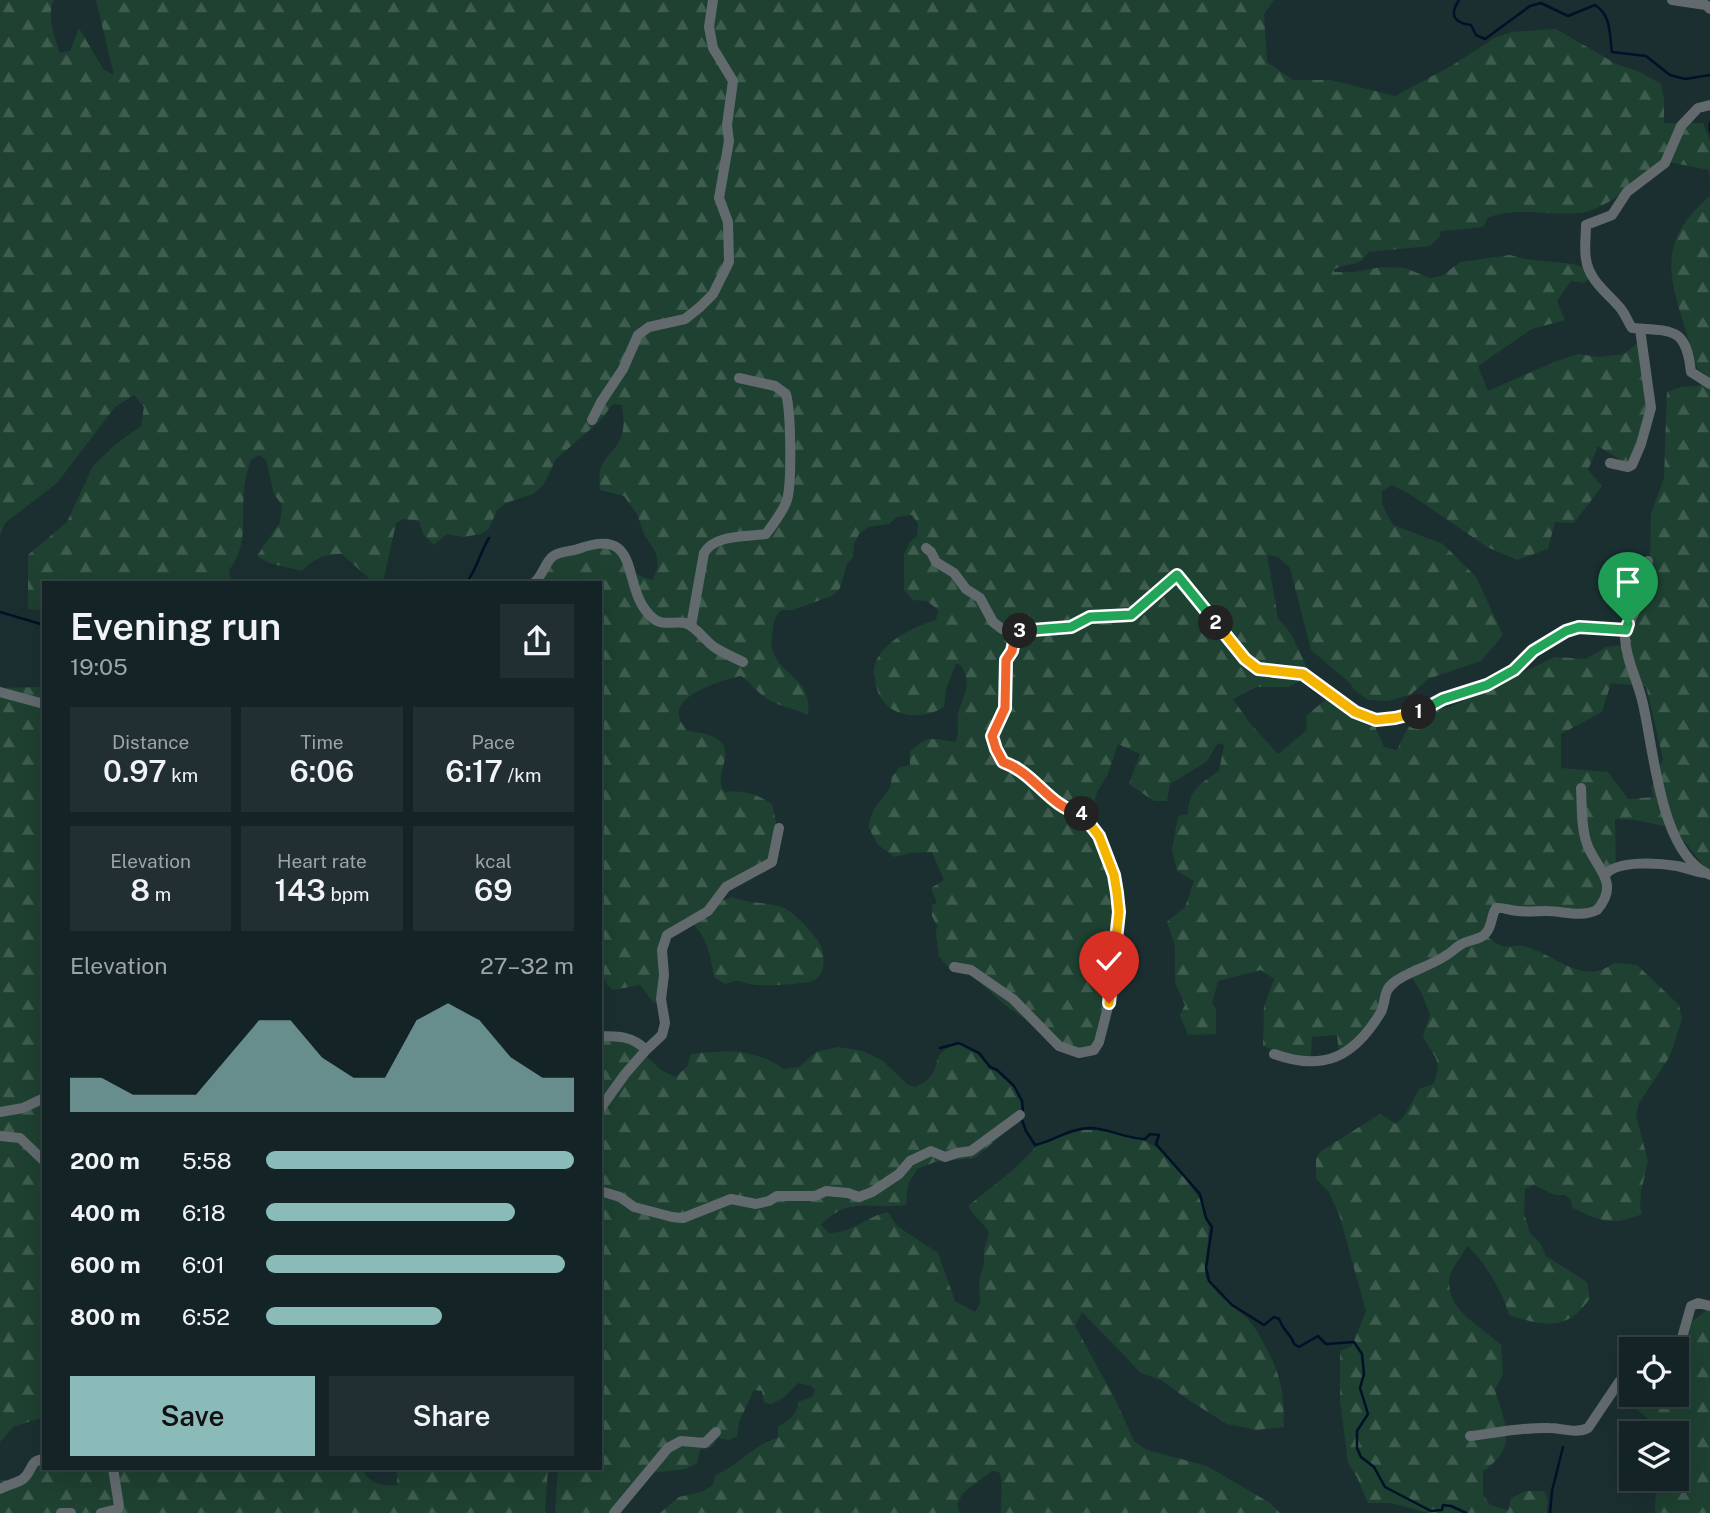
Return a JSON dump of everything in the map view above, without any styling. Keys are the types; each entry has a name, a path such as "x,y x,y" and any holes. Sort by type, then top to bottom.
{"street":[{"path":"592,420 623,369 638,335 649,327 685,319 700,307 713,294 731,256 728,222 719,198 729,141 727,125 733,81 711,40 709,27 713,0"},
{"path":"1672,0 1706,5 1710,9"},
{"path":"1710,106 1698,108 1681,127 1665,163 1627,192 1612,215 1586,225 1586,261 1602,292 1621,309 1632,328 1675,333 1684,340 1691,372 1710,384"},
{"path":"1610,463 1628,467 1632,465 1651,408 1640,329"},
{"path":"691,626 704,554 708,547 724,540 765,534 786,502 790,469 790,415 786,394 775,386 739,378"},
{"path":"536,581 551,558 559,553 593,544 615,545 622,550 626,558 629,575 645,610 656,621 691,626 711,644 743,662"},
{"path":"926,548 936,562 954,573 966,589 980,598 993,622 1002,629 1016,632 1071,627 1090,617 1131,615 1177,575 1245,659 1258,669 1303,674 1355,712 1376,720 1423,711 1443,699 1487,685 1514,670 1533,651 1566,631 1579,627 1626,630"},
{"path":"1648,561 1635,612 1626,630 1628,656 1642,699 1651,753 1669,823 1685,853 1708,874"},
{"path":"954,967 971,970 1013,999 1059,1046 1079,1053 1089,1052 1094,1050 1099,1042 1109,1003 1119,912 1114,875 1099,836 1082,813 1056,804 1016,766 1003,762 996,749 992,736 1005,708 1006,660 1012,651 1016,632"},
{"path":"0,692 42,703"},
{"path":"1274,1054 1292,1060 1319,1062 1345,1052 1370,1027 1383,1009 1385,992 1393,983 1445,957 1459,945 1484,936 1496,908 1516,912 1574,914 1597,910 1607,885 1606,874 1595,861 1586,843 1581,788"},
{"path":"602,1106 625,1074 662,1035 665,1023 661,999 663,950 667,935 708,911 726,887 772,862 779,828"},
{"path":"1606,874 1611,868 1621,864 1675,865 1708,874"},
{"path":"602,1036 620,1035 646,1050"},
{"path":"0,1111 23,1108 42,1099"},
{"path":"602,1192 620,1197 634,1207 683,1218 731,1199 756,1204 777,1196 815,1196 826,1191 859,1197 884,1185 910,1161 930,1151 945,1157 971,1152 1020,1115"},
{"path":"0,1136 20,1138 42,1159"},
{"path":"1682,1337 1691,1306 1698,1303 1710,1306"},
{"path":"1470,1436 1532,1428 1582,1431 1588,1427 1619,1382"},
{"path":"614,1513 667,1448 681,1441 705,1443 716,1432"},
{"path":"0,1489 23,1479 32,1464 42,1459"},
{"path":"101,1513 118,1510 113,1470"},
{"path":"61,1513 71,1513"}],"green space":[{"path":"0,0 54,0 51,20 60,53 70,51 79,28 103,69 114,75 96,0 1274,0 1264,14 1267,62 1293,80 1331,80 1395,96 1453,65 1496,37 1512,32 1556,29 1618,65 1638,71 1661,84 1664,123 1703,123 1710,141 1710,181 1709,170 1664,161 1624,192 1590,211 1568,214 1498,214 1487,218 1484,227 1441,231 1439,238 1430,246 1368,252 1357,263 1333,270 1354,272 1382,267 1405,268 1430,278 1442,276 1460,262 1510,255 1584,268 1590,277 1584,283 1571,281 1557,301 1565,320 1532,329 1478,366 1488,391 1578,354 1599,357 1624,354 1639,342 1647,413 1640,438 1627,464 1598,446 1588,470 1602,486 1574,523 1555,522 1548,549 1517,560 1487,547 1392,485 1382,491 1382,504 1393,525 1443,544 1476,577 1503,635 1481,661 1428,679 1410,695 1388,701 1368,700 1311,650 1290,568 1278,557 1267,555 1278,618 1291,634 1311,676 1288,687 1257,687 1233,699 1249,722 1278,754 1307,730 1306,716 1330,696 1376,717 1376,729 1384,747 1397,750 1410,723 1409,715 1450,707 1555,657 1586,659 1606,647 1624,645 1637,620 1650,572 1651,513 1664,478 1667,392 1681,387 1699,386 1706,379 1694,360 1675,293 1672,254 1678,235 1690,216 1710,196 1710,874 1674,828 1615,819 1616,868 1609,880 1609,898 1605,908 1598,914 1499,912 1488,937 1502,946 1521,946 1535,950 1580,970 1591,972 1614,963 1637,965 1679,1005 1682,1019 1670,1056 1639,1103 1636,1116 1648,1161 1641,1192 1642,1214 1623,1220 1607,1221 1573,1208 1570,1199 1565,1195 1555,1195 1534,1185 1525,1189 1524,1213 1530,1233 1540,1243 1546,1256 1587,1282 1590,1298 1581,1309 1573,1317 1554,1323 1533,1322 1509,1315 1492,1278 1480,1259 1467,1246 1450,1276 1449,1288 1458,1307 1474,1324 1501,1345 1503,1374 1495,1390 1505,1424 1505,1444 1494,1462 1483,1471 1483,1494 1490,1505 1508,1510 1511,1498 1526,1491 1544,1491 1548,1501 1546,1513 1428,1513 1391,1503 1368,1503 1348,1463 1340,1400 1340,1351 1352,1346 1366,1311 1339,1214 1328,1191 1316,1179 1316,1158 1321,1151 1380,1114 1396,1124 1405,1115 1419,1089 1433,1084 1438,1069 1436,1058 1423,1036 1430,1015 1411,976 1390,994 1387,1006 1339,1054 1337,1035 1312,1037 1311,1059 1289,1056 1263,1046 1264,1006 1274,979 1261,970 1218,981 1212,1003 1216,1009 1216,1034 1188,1035 1180,1015 1185,1005 1175,982 1175,946 1167,922 1185,907 1194,881 1177,871 1172,850 1178,816 1188,814 1193,793 1219,771 1224,745 1218,743 1206,762 1170,784 1167,801 1154,801 1129,784 1140,754 1118,744 1108,774 1097,792 1090,818 1096,838 1112,849 1121,879 1117,937 1101,1043 1080,1058 1005,1005 968,972 948,967 939,956 937,926 932,916 932,905 937,903 931,888 944,880 932,852 895,857 878,845 868,826 874,809 890,788 892,777 900,767 910,765 910,752 916,746 931,739 955,742 958,734 958,714 967,685 961,665 956,664 946,689 944,707 922,715 900,713 883,701 878,691 874,669 877,659 890,643 908,631 936,620 938,610 927,601 913,600 904,590 904,555 909,543 917,536 918,524 912,515 897,517 889,524 868,527 859,534 854,544 853,557 847,564 840,588 834,595 793,610 782,610 776,616 772,644 775,656 804,689 808,700 808,715 767,699 741,676 696,692 682,703 679,710 680,719 687,731 708,735 720,741 725,748 721,784 725,792 750,794 772,804 777,827 772,857 727,885 718,902 732,897 788,910 805,925 821,946 824,962 821,973 814,980 804,983 755,985 736,981 725,984 714,977 709,952 702,936 685,918 666,933 658,1001 654,1003 640,985 613,990 602,976 602,581 541,581 554,559 597,548 613,550 619,554 629,570 653,580 658,566 656,553 644,534 637,514 624,496 600,490 599,478 603,463 619,442 623,431 622,405 613,404 600,421 556,459 544,484 533,494 506,503 497,510 489,529 481,534 463,537 447,534 434,545 423,534 419,521 404,519 396,523 384,578 376,581 372,581 342,554 320,558 302,571 269,563 257,556 280,522 282,505 274,494 266,460 259,455 251,460 245,479 242,539 236,561 229,570 232,581 42,581 42,610 28,609 28,555 67,522 93,466 116,444 141,426 144,407 134,395 115,407 57,483 5,523 0,536","holes":["1611,683 1646,686 1663,759 1651,788 1654,797 1628,799 1608,772 1561,768 1561,734 1602,712"]},
{"path":"0,688 42,688 42,1418 13,1427 0,1442"},
{"path":"602,1040 622,1041 635,1046 661,1070 675,1077 687,1067 691,1054 739,1052 762,1057 783,1069 799,1067 816,1052 838,1047 863,1051 883,1061 908,1085 916,1087 929,1078 943,1051 958,1044 979,1055 990,1068 1014,1087 1021,1103 1021,1111 1011,1127 975,1158 935,1162 917,1169 908,1183 906,1205 851,1207 831,1216 821,1225 829,1233 838,1232 888,1212 897,1226 938,1253 955,1301 975,1312 980,1304 979,1281 989,1233 968,1206 1013,1170 1040,1143 1083,1130 1109,1130 1125,1134 1157,1148 1182,1174 1200,1200 1209,1228 1205,1276 1219,1294 1254,1327 1274,1364 1280,1383 1284,1427 1257,1430 1227,1424 1161,1380 1141,1373 1082,1312 1075,1326 1114,1397 1134,1441 1147,1450 1207,1466 1270,1503 1280,1513 1001,1513 1002,1487 999,1472 992,1471 963,1493 957,1504 960,1513 660,1513 679,1497 701,1492 712,1486 716,1475 761,1445 778,1438 778,1427 794,1414 798,1402 812,1397 815,1390 811,1386 798,1383 783,1398 771,1404 764,1403 762,1391 754,1390 739,1422 737,1436 729,1440 718,1438 712,1447 700,1450 697,1463 686,1469 652,1473 611,1513 555,1513 558,1470 602,1470"},
{"path":"1710,1310 1710,1513 1655,1513 1656,1491 1689,1491 1689,1421 1649,1421 1633,1407 1689,1407 1689,1337 1684,1337 1689,1324"},
{"path":"42,1463 42,1470 363,1470 372,1481 391,1485 397,1485 397,1470 548,1470 545,1513 0,1513 0,1480 19,1482"}],"waterway":[{"path":"1459,0 1454,10 1455,17 1471,25 1476,35 1485,39 1530,6 1541,3 1568,16 1595,5 1607,20 1612,52 1646,56 1670,75 1685,79 1710,75"},
{"path":"1710,123 1710,131"},
{"path":"467,581 489,538"},
{"path":"419,581 426,581"},
{"path":"0,612 42,624"},
{"path":"940,1048 959,1043 979,1053 990,1067 1014,1086 1022,1101 1023,1111"},
{"path":"1021,1117 1035,1145 1089,1128 1138,1139 1145,1139 1150,1134 1159,1135 1156,1144 1200,1194 1206,1218 1212,1227 1206,1268 1209,1281 1232,1305 1264,1325 1274,1317 1279,1319 1294,1344 1299,1347 1318,1336 1326,1344 1354,1342 1362,1354 1364,1374 1360,1388 1368,1414 1357,1431 1357,1448 1361,1457 1374,1467 1385,1487 1431,1511 1442,1510 1443,1505 1466,1513"},
{"path":"1550,1513 1552,1491 1563,1447"}],"route":[{"path":"1109,1003 1119,912 1114,875 1099,836 1082,813 1056,804 1016,766 1003,762 992,736 1005,708 1006,660 1012,651 1016,632 1071,627 1090,617 1131,615 1177,575 1245,659 1258,669 1303,674 1355,712 1376,720 1423,711 1443,699 1487,685 1514,670 1533,651 1566,631 1579,627 1626,630 1628,624"}]}
